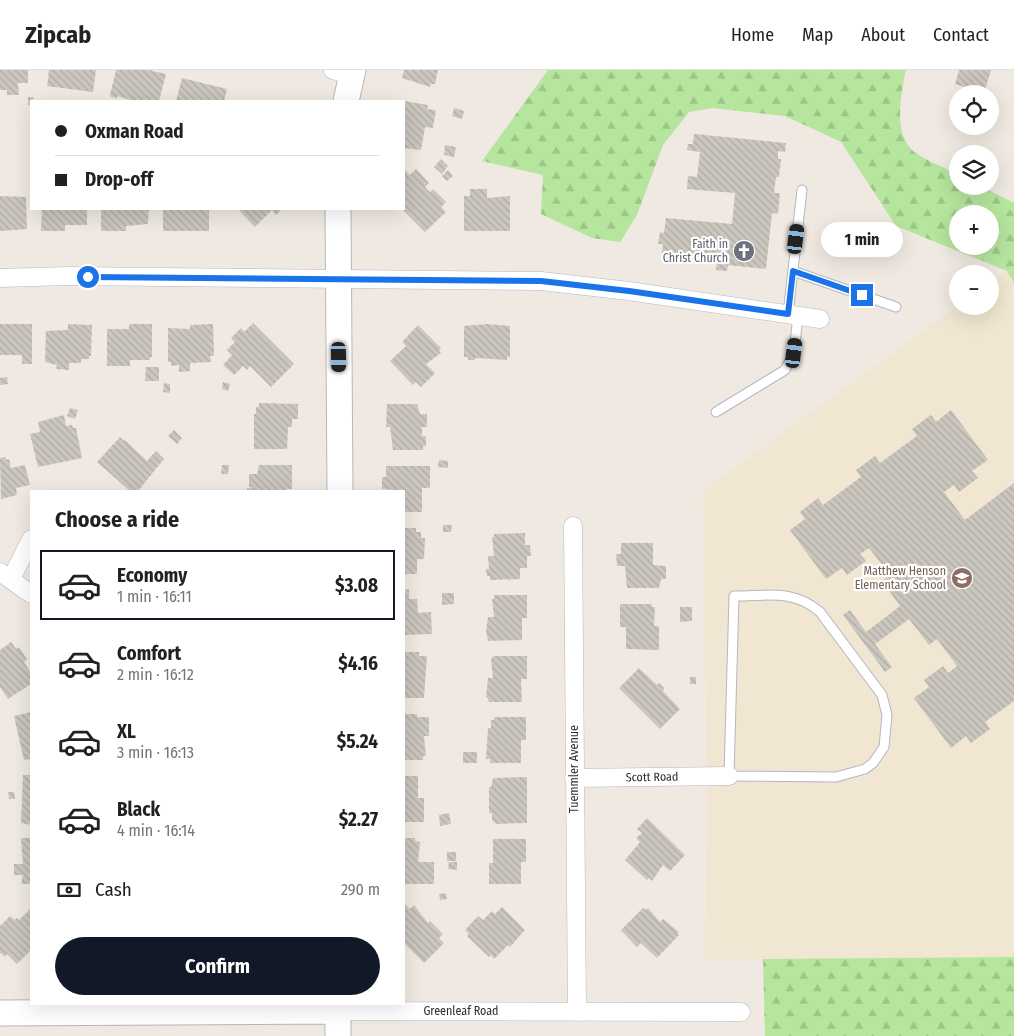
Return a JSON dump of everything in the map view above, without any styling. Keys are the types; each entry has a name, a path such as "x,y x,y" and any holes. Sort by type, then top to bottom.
{"street":[{"path":"346,72 346,100"},
{"path":"338,210 340,490"},
{"path":"0,278 68,276 338,280 446,279 564,283 820,319"},
{"name":"Tuemmler Avenue","path":"573,526 577,1012"},
{"path":"30,540 6,576 30,593"},
{"name":"Scott Road","path":"574,778 729,776"},
{"path":"338,1007 338,1036"},
{"name":"Greenleaf Road","path":"0,1013 107,1009 338,1007 577,1012 741,1012"}],"lane":[{"path":"716,412 785,370 794,353 793,271 802,190"},
{"path":"793,271 896,307"},
{"path":"734,596 793,596 807,602 820,612 882,695 887,715 884,747 873,763 865,769 836,778 729,776 734,596"}],"shaded area":[{"path":"1007,271 1014,283 1014,957 705,959 707,803 703,491 949,313 949,315 999,315 999,277"}],"green space":[{"path":"548,70 906,70 902,89 900,121 905,140 910,148 925,159 949,170 949,195 998,195 1014,203 1014,283 1007,271 999,268 999,265 992,265 968,255 999,255 999,205 949,205 949,247 896,226 841,142 785,116 712,108 689,112 663,145 637,215 620,242 592,238 541,214 543,175 482,161"},
{"path":"1014,957 1014,1036 765,1036 763,959"}],"building":[{"path":"0,70 28,70 28,83 18,83 19,95 7,95 7,90 0,90"},
{"path":"49,70 96,70 93,92 47,86"},
{"path":"116,70 148,70 166,74 159,100 131,100 117,96 117,98 111,97"},
{"path":"404,70 438,70 435,84 431,84 430,87 402,78"},
{"path":"959,70 991,70 986,85 955,84"},
{"path":"182,78 227,89 224,100 176,100"},
{"path":"28,97 34,97 33,100 30,100 30,105 28,105"},
{"path":"405,101 428,105 427,109 436,110 433,128 425,127 421,150 405,148"},
{"path":"454,108 464,111 462,119 452,116"},
{"path":"694,134 786,143 785,152 778,151 778,159 781,159 779,177 776,177 774,193 780,193 778,214 772,213 766,269 728,265 727,271 716,270 717,263 661,258 663,244 658,244 660,232 664,233 666,218 732,224 735,193 687,189 688,176 697,177 700,152 687,150 688,144 693,144"},
{"path":"445,145 456,147 454,157 444,155"},
{"path":"441,159 448,166 442,174 434,167"},
{"path":"416,169 429,183 425,187 430,192 433,189 446,202 441,207 446,212 425,232 403,210 405,210 405,170 410,175"},
{"path":"448,170 453,176 447,181 442,176"},
{"path":"470,189 487,189 487,198 510,196 510,231 464,231 464,196 470,196"},
{"path":"0,196 26,197 27,229 0,231"},
{"path":"42,210 87,210 87,225 65,225 65,231 41,231"},
{"path":"101,210 149,210 148,224 126,226 126,231 101,231"},
{"path":"163,210 209,210 209,231 163,231"},
{"path":"239,210 272,210 255,227"},
{"path":"272,210 281,210 276,215"},
{"path":"253,323 294,364 271,387 250,366 247,370 243,366 234,375 223,365 232,355 227,350 235,342 231,338 241,328 244,332"},
{"path":"0,324 32,324 32,364 22,364 22,355 0,355"},
{"path":"68,324 92,325 91,356 89,356 89,359 81,359 81,363 69,363 69,370 56,369 57,365 45,362 46,331 68,330"},
{"path":"129,324 152,324 152,357 150,357 150,360 130,360 130,366 107,366 107,329 129,329"},
{"path":"213,324 214,356 210,356 211,362 190,363 190,371 179,372 179,365 171,366 171,362 168,362 168,328 190,329 190,325"},
{"path":"487,324 510,326 510,357 507,357 507,360 475,358 475,360 468,360 468,357 464,357 464,326"},
{"path":"418,325 441,348 439,351 441,353 426,364 435,373 421,387 416,382 413,385 390,361 406,346 402,342"},
{"path":"146,367 159,367 159,381 145,381"},
{"path":"7,377 8,384 0,385 0,378"},
{"path":"223,382 230,384 228,391 222,389"},
{"path":"164,383 170,384 170,393 163,392"},
{"path":"259,403 298,404 298,419 292,419 292,427 288,427 287,449 254,449 254,414 256,414 256,407 259,407"},
{"path":"387,404 417,404 420,414 427,414 427,427 422,427 422,436 426,436 426,446 423,446 423,450 393,450 390,427 386,427"},
{"path":"70,408 78,410 75,419 67,416"},
{"path":"951,410 988,460 972,471 978,478 959,492 954,485 944,492 965,520 1014,483 1014,701 985,722 990,729 971,743 966,736 951,748 914,698 929,687 924,680 943,666 948,673 957,666 937,639 929,645 909,619 875,644 892,667 885,672 843,615 850,610 866,632 900,606 882,581 890,575 869,548 860,554 866,561 847,575 842,568 826,579 790,530 805,519 800,512 818,498 823,505 861,477 856,470 875,456 880,463 917,436 912,429 931,415 936,422"},
{"path":"64,415 66,426 72,425 73,428 76,428 82,458 38,467 30,434 40,432 38,422"},
{"path":"174,430 182,438 177,444 168,436"},
{"path":"120,437 147,461 156,451 164,459 139,490 129,490 97,462"},
{"path":"5,457 6,460 9,459 11,468 25,465 30,485 16,488 17,495 1,499 0,458"},
{"path":"439,460 448,461 448,468 438,467"},
{"path":"222,465 229,465 228,474 221,474"},
{"path":"259,465 292,465 292,489 247,490 247,488 255,488 249,487 249,474 257,474"},
{"path":"386,466 430,466 430,488 422,488 422,512 405,512 405,490 382,489 382,477 386,477"},
{"path":"443,525 452,525 451,532 443,532"},
{"path":"405,528 416,528 416,532 421,532 421,538 425,538 424,559 417,559 417,574 405,574"},
{"path":"525,533 525,545 530,545 531,556 527,556 527,568 520,568 520,579 490,580 486,569 489,569 488,556 494,556 492,537 494,537 494,534"},
{"path":"621,543 653,543 653,565 666,566 666,579 661,579 659,588 627,588 625,566 617,566 616,554 621,554"},
{"path":"409,589 409,599 417,599 418,613 431,612 432,634 405,635 405,590"},
{"path":"442,593 454,593 454,604 442,605"},
{"path":"494,595 527,595 527,618 522,618 522,640 488,641 486,630 488,617 494,617 492,599 494,599"},
{"path":"620,604 652,604 652,607 655,607 654,626 659,626 659,650 626,649 626,627 620,627"},
{"path":"680,607 692,607 692,621 680,622"},
{"path":"11,642 16,649 19,647 27,659 24,662 30,671 30,685 8,699 0,687 0,650"},
{"path":"405,652 419,652 419,656 427,656 424,698 405,698"},
{"path":"493,656 527,656 527,679 521,679 522,702 489,702 488,698 486,698 488,678 493,678 491,660"},
{"path":"639,668 657,685 659,683 664,688 663,691 680,709 660,729 619,688"},
{"path":"690,677 696,677 696,684 690,684"},
{"path":"30,712 30,759 24,760 14,716"},
{"path":"405,714 429,717 429,736 424,736 426,756 423,756 423,760 405,760"},
{"path":"494,717 526,717 526,740 521,740 521,763 490,763 490,759 486,759 488,728 491,728 491,720 494,720"},
{"path":"463,752 477,752 477,763 463,763"},
{"path":"23,775 30,775 30,825 21,823"},
{"path":"405,776 418,776 418,798 424,798 424,822 405,822"},
{"path":"527,777 527,823 496,824 492,820 492,813 489,813 489,787 491,787 493,778"},
{"path":"8,792 14,792 15,799 9,799"},
{"path":"449,813 451,824 440,826 439,815"},
{"path":"647,818 685,855 670,871 663,865 652,881 649,878 647,880 625,860 640,842 636,838 642,833 637,829"},
{"path":"21,838 30,838 30,884 21,884 23,875 14,875 14,864 23,864"},
{"path":"405,838 415,838 415,841 420,842 418,862 434,862 434,884 405,884"},
{"path":"493,839 526,839 526,862 521,862 521,884 489,884 489,863 493,863"},
{"path":"447,852 456,852 456,861 447,861"},
{"path":"449,862 457,862 457,870 448,869"},
{"path":"446,893 447,899 440,900 439,894"},
{"path":"405,904 410,909 414,905 428,923 430,921 443,934 439,938 444,943 424,963 405,944"},
{"path":"502,907 525,930 510,947 508,945 494,959 491,955 489,957 467,936 469,934 465,930 478,916 483,920 492,911 495,914"},
{"path":"643,908 646,910 648,908 660,922 663,919 679,932 677,934 679,935 657,958 641,943 637,947 621,930"},
{"path":"30,909 30,951 17,964 7,954 5,957 0,953 0,926 10,916 15,920 17,918 19,920"}],"place":[{"name":"Faith in Christ Church","path":"744,251"},
{"name":"Matthew Henson Elementary School","path":"962,578"}],"route":[{"path":"88,277 541,281 629,291 788,314 793,271 862,295"}]}
